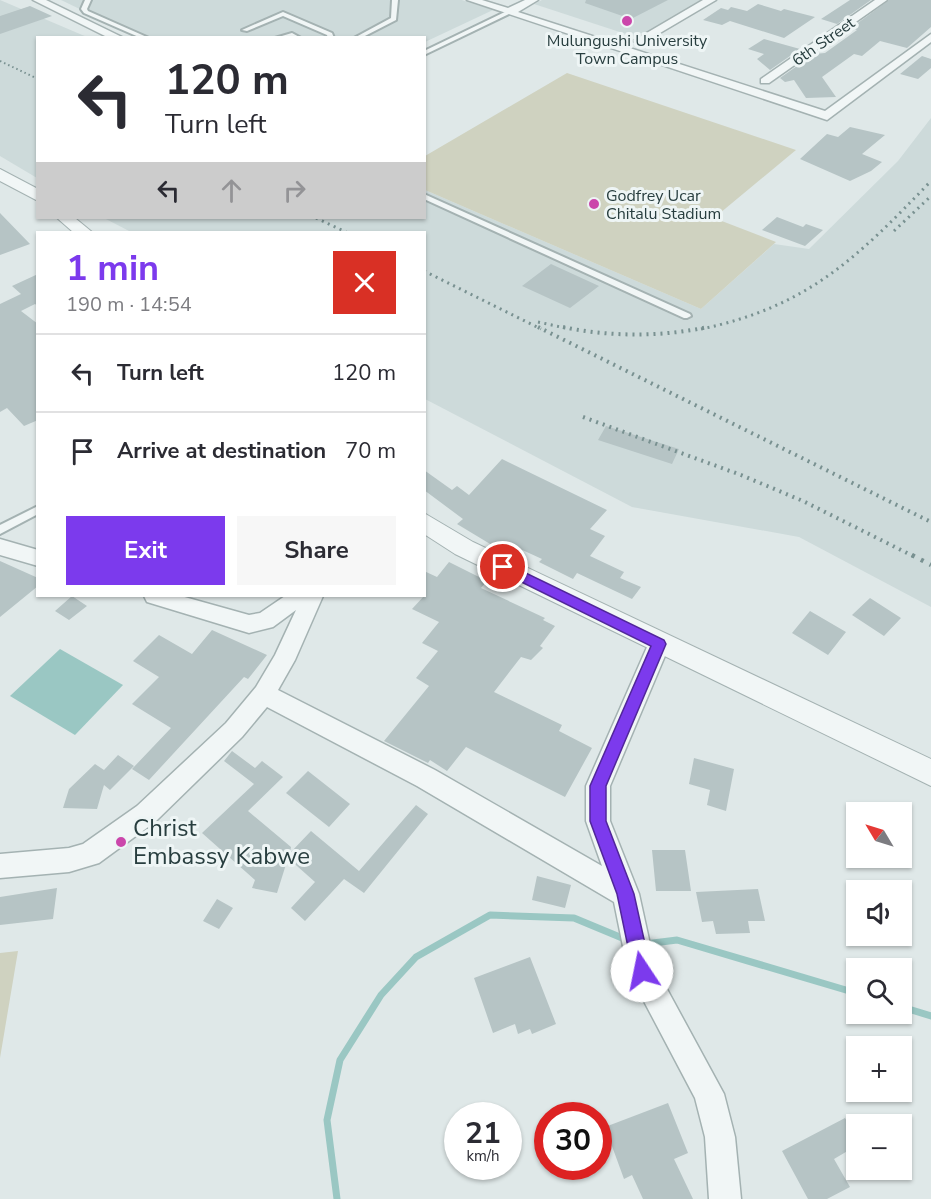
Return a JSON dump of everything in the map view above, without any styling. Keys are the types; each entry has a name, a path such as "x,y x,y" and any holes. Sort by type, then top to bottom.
{"street":[{"path":"38,0 115,36"},
{"path":"472,0 507,6 825,116 931,37"},
{"path":"639,41 711,0"},
{"name":"6th Street","path":"764,81 882,0"},
{"path":"507,6 528,3 662,49"},
{"path":"0,174 36,195"},
{"path":"66,219 82,231"},
{"path":"426,523 464,548 659,644 931,773"},
{"path":"0,546 36,557"},
{"path":"157,597 249,624 265,621 299,597"},
{"path":"0,866 69,860 90,854 109,843 146,814 234,730 264,694 284,660 313,597"},
{"path":"659,644 598,786 598,821 628,905 642,971 709,1094 720,1137 725,1199"},
{"path":"264,694 426,778 628,905"}],"lane":[{"path":"88,0 84,9 86,12 142,36"},
{"path":"360,36 394,19 395,0"},
{"path":"426,52 507,6"},
{"path":"246,30 283,14 330,36"},
{"path":"426,197 687,316"},
{"path":"0,530 36,510"}],"shaded area":[{"path":"0,0 85,36 36,36 36,177 0,156"},
{"path":"61,0 462,0 493,10 426,42 426,36 136,36"},
{"name":"Mulungushi University Town Campus","path":"542,0 704,0 638,38 534,4"},
{"path":"931,118 931,607 799,537 632,507 426,400 426,231 129,231 106,219 426,219 426,190 701,309 774,244 809,249 898,161"}],"green space":[{"name":"Godfrey Ucar Chitalu Stadium","path":"567,73 796,150 714,218 776,242 701,309 426,190 426,155"},
{"path":"18,951 0,1058 0,953"}],"water":[{"path":"60,649 123,685 75,735 10,696"}],"building":[{"path":"586,0 668,0 631,19 585,3"},
{"path":"850,0 871,0 837,24 821,19"},
{"path":"889,0 931,0 931,27 907,48 880,41 862,56 854,54 822,77 836,97 806,98 794,80 785,82 780,78 814,54 825,53 857,30 851,28"},
{"path":"758,4 815,17 784,38 730,21 722,25 703,20 721,8 728,10 731,7 747,11"},
{"path":"30,6 52,16 0,34 0,16"},
{"path":"764,39 800,49 770,70 757,59 764,54 748,49"},
{"path":"922,56 931,59 931,68 918,79 900,74"},
{"path":"850,127 885,135 862,154 882,162 871,171 850,181 800,159 827,134 838,137"},
{"path":"0,213 30,244 0,255"},
{"path":"777,217 803,227 806,224 823,230 805,246 762,230"},
{"path":"551,264 599,286 570,308 522,286"},
{"path":"36,275 36,305 21,311 36,322 36,421 24,426 7,408 0,412 0,304 21,294 12,286"},
{"path":"606,426 679,449 672,464 598,440"},
{"path":"502,459 607,510 590,529 605,536 590,556 624,572 620,578 641,587 632,599 577,573 573,579 539,562 542,559 518,548 510,556 457,524 463,519 426,491 426,471 452,490 457,486 469,495"},
{"path":"0,561 36,577 36,588 0,617"},
{"path":"449,562 487,581 481,588 545,618 543,620 555,626 540,646 543,648 531,660 521,657 494,692 562,725 559,731 592,748 565,797 466,747 447,771 430,760 428,763 384,741 429,686 416,678 438,651 422,643 439,622 412,609 423,597 426,597 426,572 437,577"},
{"path":"71,597 87,606 69,620 55,611"},
{"path":"870,598 901,618 884,636 852,615"},
{"path":"810,611 846,632 828,655 792,633"},
{"path":"212,630 267,655 248,679 244,677 149,780 132,769 171,728 132,704 159,677 133,661 159,635 192,654"},
{"path":"232,751 255,768 262,761 283,777 248,811 291,847 290,853 311,831 359,871 416,805 428,814 364,893 344,879 305,921 291,908 315,882 288,858 277,893 252,888 255,880 202,833 254,784 224,761"},
{"path":"118,755 134,766 110,790 104,785 97,809 63,808 69,789 95,764 104,770"},
{"path":"694,758 734,769 726,811 707,805 710,790 689,784"},
{"path":"308,771 350,804 329,827 286,793"},
{"path":"652,850 685,850 691,891 656,891"},
{"path":"537,876 571,885 565,908 532,900"},
{"path":"57,888 53,919 0,925 0,897"},
{"path":"758,889 765,921 748,921 750,933 716,934 713,921 702,922 696,892"},
{"path":"217,899 233,908 219,929 203,921"},
{"path":"530,957 556,1024 532,1034 530,1029 518,1034 515,1024 493,1033 474,978"},
{"path":"668,1103 688,1153 674,1159 693,1199 643,1199 632,1175 624,1179 612,1146 612,1124"},
{"path":"845,1118 846,1152 834,1159 850,1187 827,1199 808,1199 782,1151"}],"waterway":[{"path":"337,1199 327,1120 340,1060 381,995 416,957 490,915 574,918 627,940"},
{"path":"645,944 677,940 846,990"},
{"path":"912,1010 931,1016"}],"railway":[{"path":"0,61 36,78"},
{"path":"701,329 739,319 802,293 854,255 931,181"},
{"path":"894,231 931,196"},
{"path":"318,219 344,231"},
{"path":"426,272 541,329"},
{"path":"538,322 570,329"},
{"path":"538,327 931,522"},
{"path":"563,327 617,334 672,333 708,327"},
{"path":"583,417 741,475 803,501 915,557"},
{"path":"912,555 931,565"}],"place":[{"name":"Mulungushi University Town Campus","path":"627,21"},
{"name":"Godfrey Ucar Chitalu Stadium","path":"594,204"},
{"name":"Christ Embassy Kabwe","path":"121,842"}],"route":[{"path":"503,567 659,644 598,786 598,821 626,894 642,971"}]}
